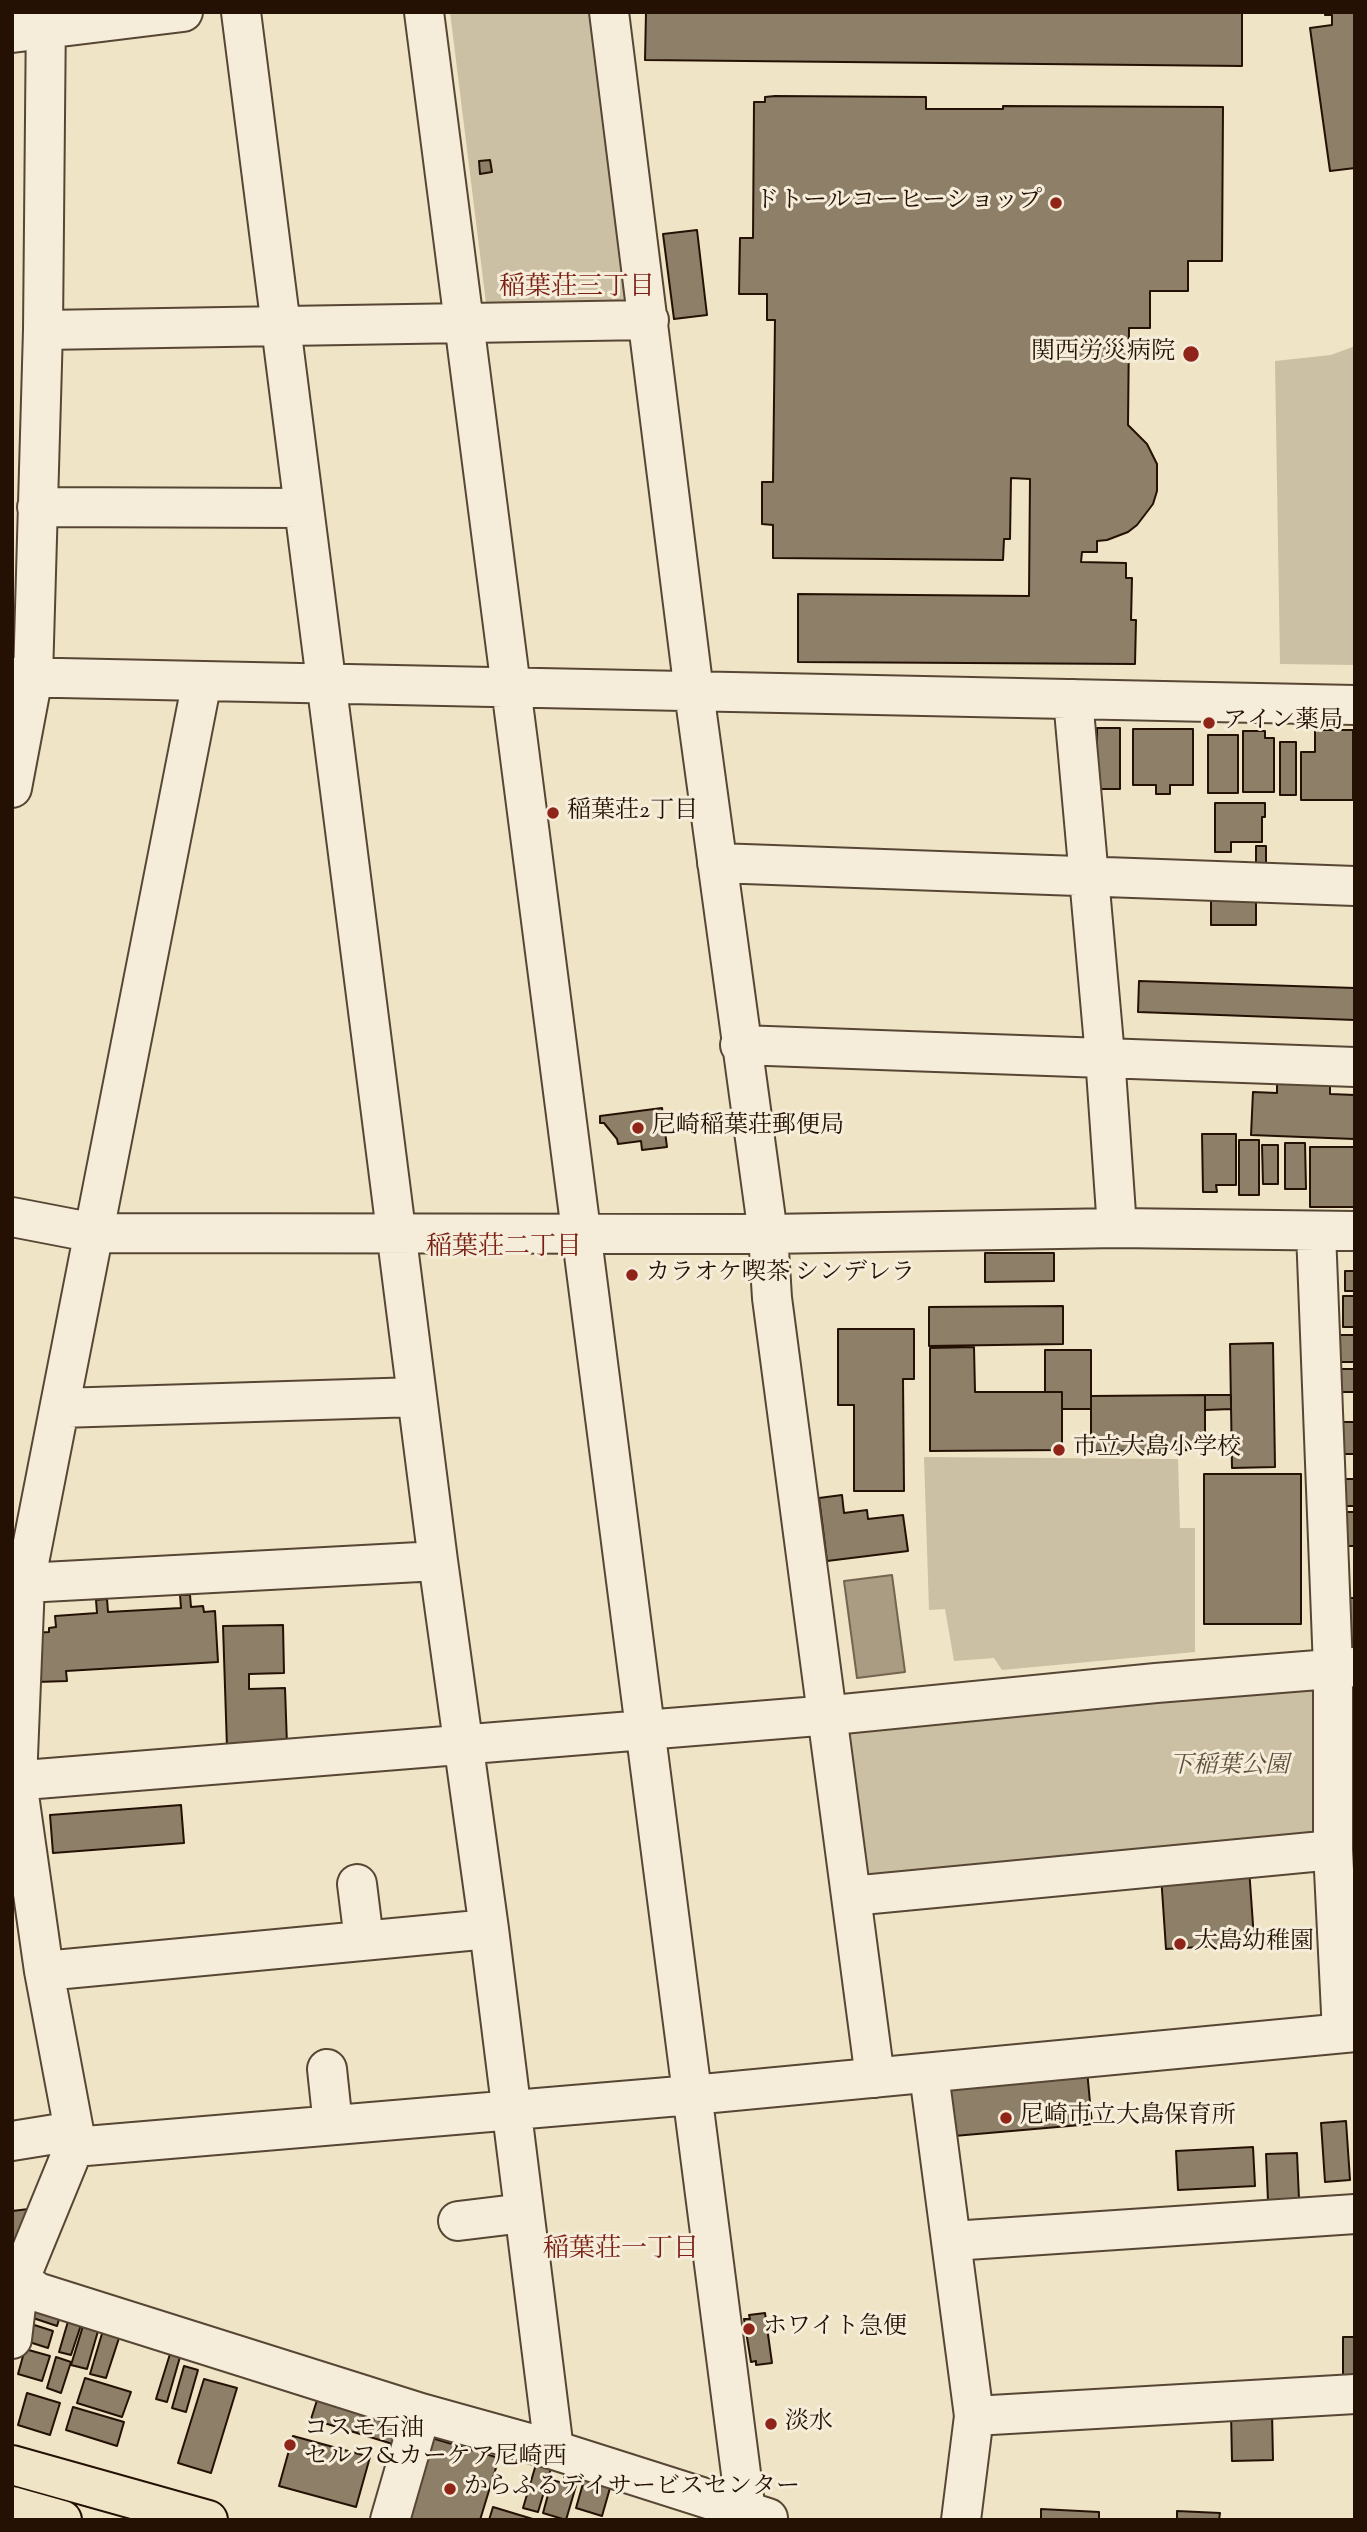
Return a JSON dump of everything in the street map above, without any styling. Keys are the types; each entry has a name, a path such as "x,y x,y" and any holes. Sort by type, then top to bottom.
{"highway":[{"path":"12,2465 208,2520"},
{"path":"12,2506 62,2520"}],"street":[{"path":"12,788 23,677 29,528 43,330 35,24 183,12"},
{"path":"241,12 554,2450"},
{"path":"15,2278 37,2292 421,2413 554,2450 755,2516 692,2095 425,12"},
{"path":"609,12 694,692 740,1045 768,1234 774,1311 875,2078"},
{"path":"43,330 649,320"},
{"path":"29,528 303,508"},
{"path":"23,677 1355,705"},
{"path":"12,2339 15,2278 74,2139 44,1971 15,1781 19,1582 60,1408 202,681"},
{"path":"1073,699 1118,1228"},
{"path":"717,863 1355,886"},
{"path":"740,1045 1355,1067"},
{"path":"12,1217 95,1233 768,1234 1118,1228 1355,1231"},
{"path":"12,2141 333,2125 929,2074 1348,2032 1333,1850 1344,1667 1316,1232"},
{"path":"60,1408 417,1397"},
{"path":"19,1582 438,1561"},
{"path":"15,1781 827,1716 1344,1667"},
{"path":"851,1896 1333,1850"},
{"path":"357,1884 364,1940"},
{"path":"44,1971 489,1929"},
{"path":"327,2069 333,2125"},
{"path":"929,2074 974,2416 961,2520"},
{"path":"457,2221 524,2213"},
{"path":"952,2241 1355,2214"},
{"path":"974,2416 1355,2394"},
{"path":"390,2520 421,2413"}],"green space":[{"path":"450,12 597,12 628,307 495,310 486,303"},
{"path":"1355,346 1355,665 1280,664 1275,361 1331,355"},
{"path":"924,1457 1178,1459 1180,1528 1195,1528 1195,1652 1002,1670 994,1658 954,1661 945,1609 929,1610"},
{"name":"下稲葉公園","path":"1316,1685 1321,1831 1306,1844 872,1882 865,1874 847,1732"}],"shaded area":[{"path":"892,1575 905,1672 857,1678 844,1581"}],"building":[{"path":"646,12 1242,12 1242,66 645,60"},
{"path":"1325,12 1355,12 1355,168 1330,171 1310,28 1332,25 1332,15 1325,15"},
{"path":"765,97 926,97 926,109 1003,109 1003,106 1223,107 1222,261 1188,261 1188,291 1150,291 1150,328 1129,328 1128,425 1147,444 1157,464 1157,491 1153,504 1128,532 1097,541 1097,552 1082,552 1081,562 1126,563 1126,578 1132,578 1131,620 1136,620 1135,664 798,662 798,594 1029,596 1030,479 1011,478 1010,539 1004,539 1003,560 773,558 773,525 762,524 762,482 773,482 775,320 767,320 767,294 739,294 740,238 753,238 754,102 765,102"},
{"path":"490,160 492,172 480,174 479,161"},
{"path":"697,230 707,315 674,319 663,234"},
{"path":"1097,728 1120,728 1120,789 1097,789"},
{"path":"1133,729 1193,729 1193,785 1170,785 1170,794 1156,794 1156,785 1133,785"},
{"path":"1315,730 1353,730 1353,800 1301,800 1301,752 1315,752"},
{"path":"1243,731 1265,731 1265,738 1274,738 1274,792 1243,792"},
{"path":"1208,735 1238,735 1238,793 1208,793"},
{"path":"1280,742 1296,742 1296,795 1280,795"},
{"path":"1215,803 1265,803 1262,842 1231,842 1231,852 1215,852"},
{"path":"1256,846 1266,846 1266,868 1256,868"},
{"path":"1211,898 1256,898 1256,925 1211,925"},
{"path":"1139,981 1355,988 1355,1020 1138,1012"},
{"path":"1277,1081 1330,1083 1330,1094 1355,1095 1354,1139 1251,1135 1253,1092 1277,1093"},
{"path":"662,1108 667,1147 642,1150 641,1141 618,1144 604,1123 600,1123 600,1116"},
{"path":"1202,1134 1236,1134 1236,1185 1216,1185 1217,1192 1203,1192"},
{"path":"1239,1140 1259,1140 1259,1195 1239,1195"},
{"path":"1285,1143 1305,1143 1306,1189 1285,1189"},
{"path":"1262,1145 1278,1145 1278,1184 1263,1184"},
{"path":"1310,1147 1355,1147 1355,1207 1310,1207"},
{"path":"985,1253 1054,1253 1054,1281 985,1282"},
{"path":"1345,1271 1355,1271 1355,1291 1345,1291"},
{"path":"1343,1296 1355,1296 1355,1327 1343,1327"},
{"path":"1063,1306 1063,1344 929,1346 929,1307"},
{"path":"838,1329 914,1329 914,1379 903,1379 904,1491 854,1491 854,1405 838,1405"},
{"path":"1340,1335 1355,1335 1355,1362 1340,1362"},
{"path":"1273,1343 1275,1467 1232,1468 1230,1344"},
{"path":"974,1347 975,1392 1062,1392 1062,1450 930,1451 930,1348"},
{"path":"1045,1350 1091,1350 1091,1409 1062,1409 1062,1392 1045,1392"},
{"path":"1341,1369 1355,1369 1355,1392 1341,1392"},
{"path":"1205,1395 1205,1450 1091,1451 1091,1396"},
{"path":"1205,1395 1231,1395 1231,1409 1205,1410"},
{"path":"1340,1422 1355,1422 1355,1454 1340,1454"},
{"path":"1204,1474 1301,1474 1301,1624 1204,1624"},
{"path":"1344,1479 1355,1479 1355,1506 1344,1506"},
{"path":"842,1495 844,1513 867,1510 868,1519 903,1515 908,1551 827,1561 819,1498"},
{"path":"1339,1512 1355,1512 1355,1546 1339,1546"},
{"path":"180,1595 190,1595 191,1607 203,1606 204,1612 215,1611 218,1662 66,1671 67,1681 37,1682 34,1633 49,1632 49,1628 56,1627 55,1616 97,1613 96,1600 107,1599 108,1612 181,1608"},
{"path":"1340,1598 1355,1598 1355,1640 1340,1640"},
{"path":"283,1625 284,1673 249,1674 249,1689 285,1688 287,1745 227,1748 223,1626"},
{"path":"181,1805 184,1843 53,1853 50,1815"},
{"path":"1249,1868 1254,1939 1233,1941 1233,1945 1166,1949 1161,1875"},
{"path":"1087,2070 1092,2124 954,2136 950,2082"},
{"path":"1346,2121 1350,2180 1325,2182 1321,2123"},
{"path":"1253,2147 1255,2186 1178,2190 1176,2151"},
{"path":"1297,2153 1299,2199 1268,2201 1266,2154"},
{"path":"37,2208 21,2250 12,2247 12,2211"},
{"path":"33,2304 61,2313 57,2326 30,2317"},
{"path":"765,2313 772,2363 756,2365 756,2361 751,2362 744,2319 750,2319 749,2315"},
{"path":"69,2318 82,2322 71,2355 59,2352"},
{"path":"28,2323 53,2331 48,2348 23,2340"},
{"path":"83,2326 98,2331 87,2369 71,2365"},
{"path":"104,2327 121,2332 106,2378 90,2374"},
{"path":"1343,2337 1355,2337 1355,2379 1343,2379"},
{"path":"25,2349 50,2356 42,2381 18,2374"},
{"path":"170,2354 180,2357 167,2402 156,2399"},
{"path":"56,2357 71,2362 61,2393 47,2388"},
{"path":"184,2366 198,2370 186,2412 172,2408"},
{"path":"85,2378 131,2392 122,2417 77,2403"},
{"path":"204,2379 237,2388 211,2473 178,2463"},
{"path":"27,2393 60,2403 50,2435 18,2425"},
{"path":"319,2394 404,2419 396,2445 311,2419"},
{"path":"73,2407 124,2422 117,2446 66,2430"},
{"path":"1231,2412 1272,2412 1273,2460 1232,2461"},
{"path":"293,2436 370,2457 356,2507 279,2486"},
{"name":"からふるデイサービスセンター","path":"425,2436 499,2458 480,2520 401,2520"},
{"path":"537,2461 552,2465 538,2512 523,2508"},
{"path":"565,2475 578,2479 566,2520 543,2513 552,2480 563,2483"},
{"path":"584,2480 610,2488 602,2516 576,2508"},
{"path":"493,2507 536,2520 489,2520"},
{"path":"1041,2509 1099,2512 1099,2520 1041,2520"},
{"path":"1177,2511 1220,2513 1219,2520 1177,2520"}],"place":[{"name":"ドトールコーヒーショップ","path":"1056,203"},
{"name":"関西労災病院","path":"1191,354"},
{"name":"アイン薬局","path":"1209,723"},
{"name":"稲葉荘2丁目","path":"553,813"},
{"name":"尼崎稲葉荘郵便局","path":"638,1128"},
{"name":"カラオケ喫茶 シンデレラ","path":"632,1275"},
{"name":"市立大島小学校","path":"1059,1450"},
{"name":"大島幼稚園","path":"1180,1944"},
{"name":"尼崎市立大島保育所","path":"1006,2118"},
{"name":"ホワイト急便","path":"749,2329"},
{"name":"淡水","path":"771,2424"},
{"name":"コスモ石油 セルフ&カーケア尼崎西","path":"290,2445"},
{"name":"からふるデイサービスセンター","path":"450,2489"}],"district":[{"name":"稲葉荘三丁目","path":"577,290"},
{"name":"稲葉荘二丁目","path":"504,1250"},
{"name":"稲葉荘一丁目","path":"621,2252"}]}
